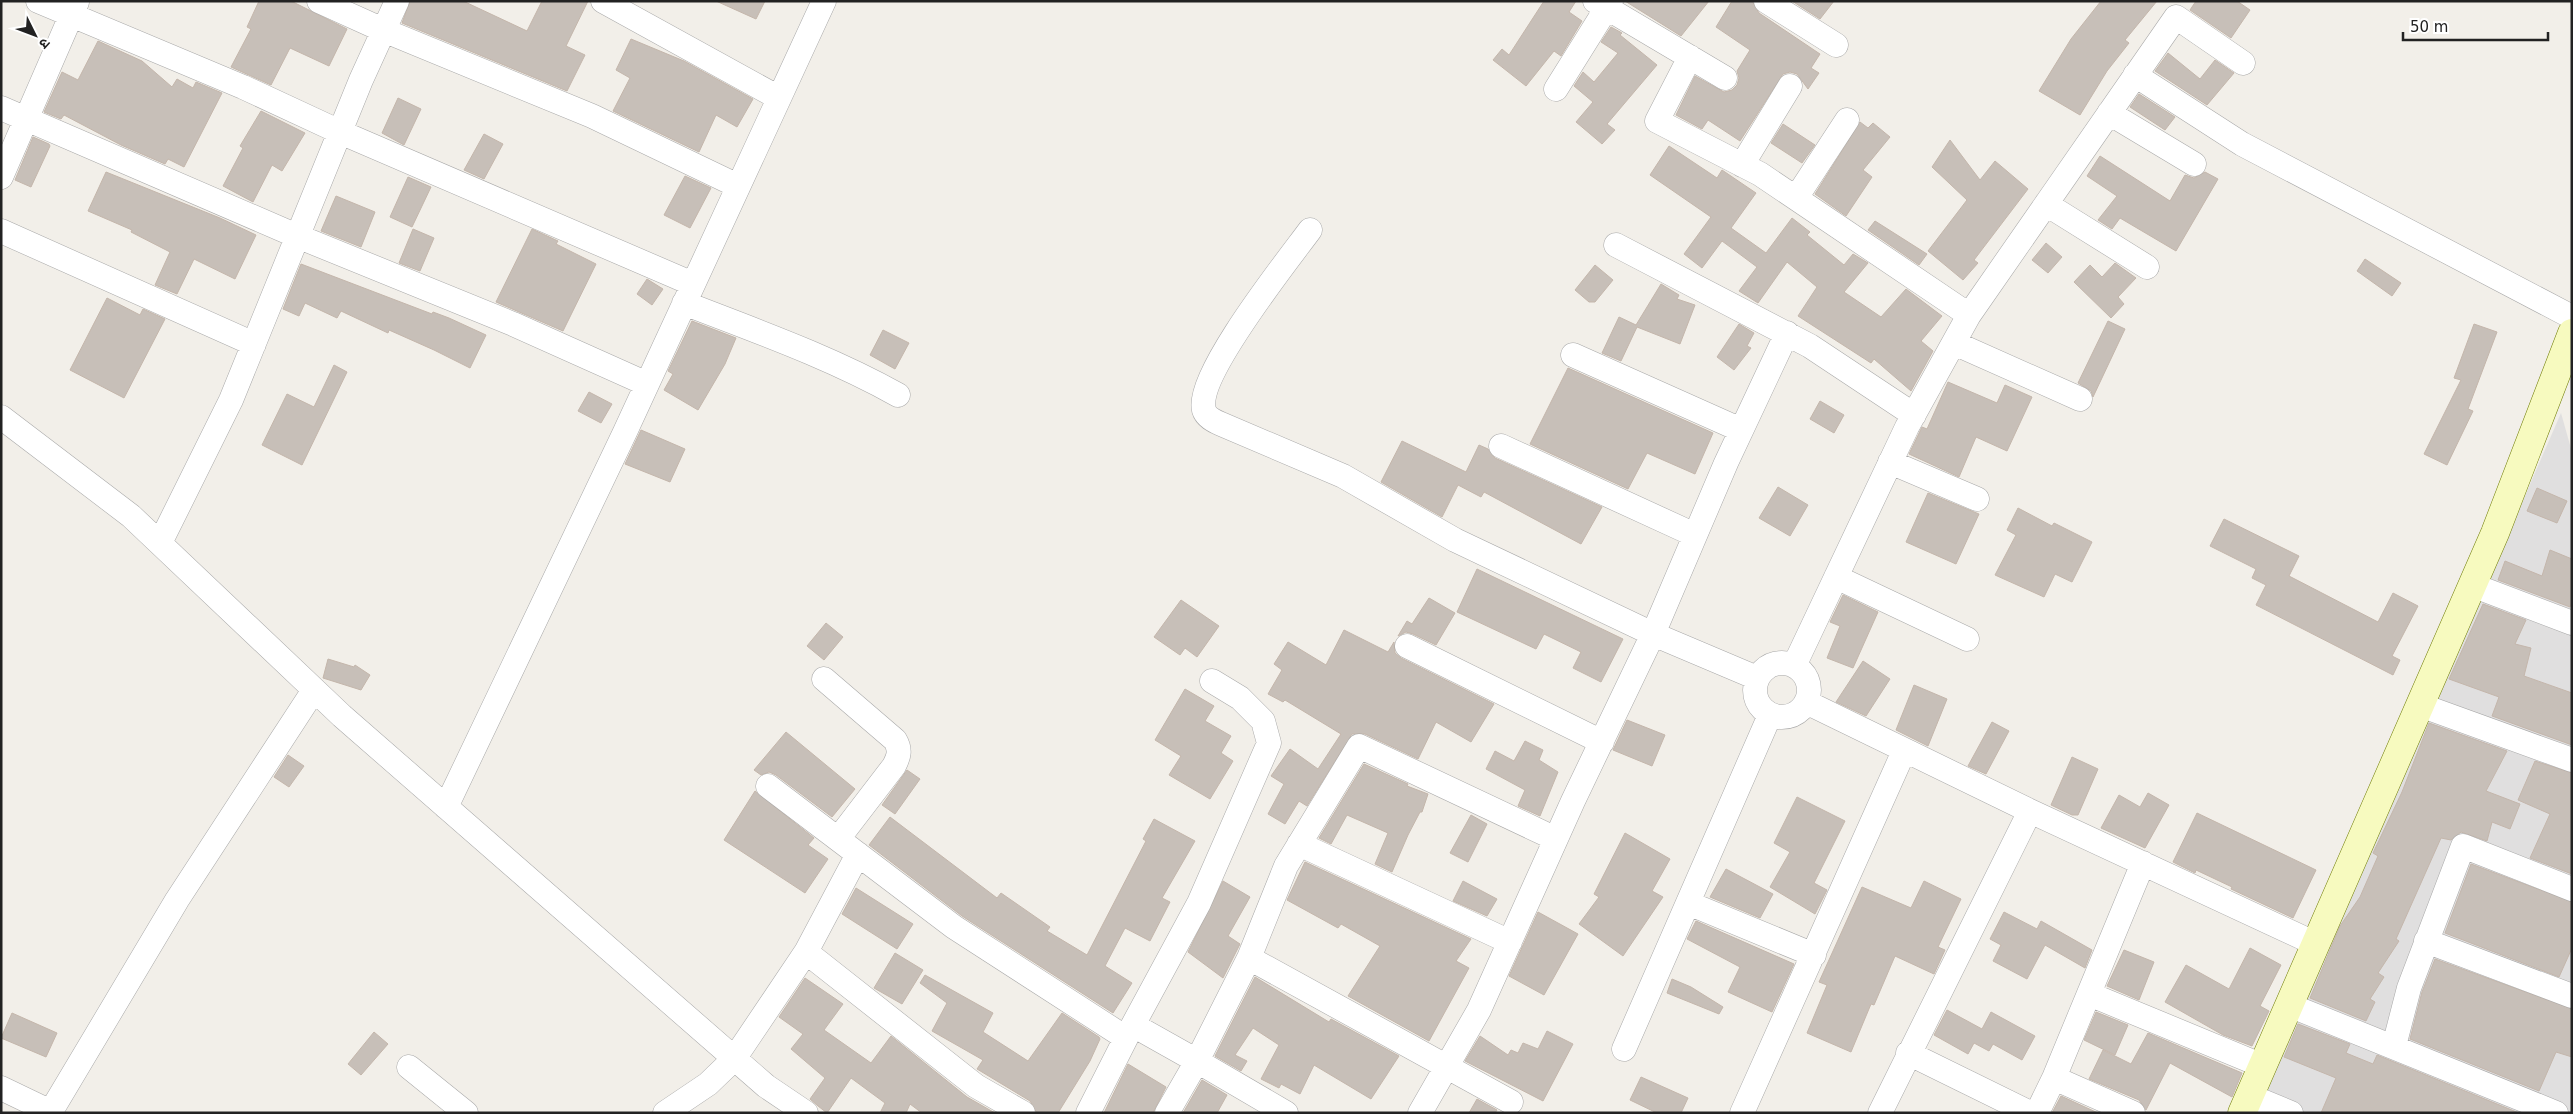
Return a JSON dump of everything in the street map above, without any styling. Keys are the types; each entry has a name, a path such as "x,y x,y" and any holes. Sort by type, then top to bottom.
{"street":[{"path":"38,1 74,9 688,294 788,344 868,378 898,395"},
{"path":"319,1 383,30 592,116 738,186"},
{"path":"160,543 230,400 340,132 397,1"},
{"path":"603,1 779,98"},
{"path":"446,807 647,384 824,1"},
{"path":"1766,1 1836,45"},
{"path":"1556,90 1604,3 1725,78"},
{"path":"1,177 74,9"},
{"path":"1794,666 1890,462 1969,316 2176,17 2243,63"},
{"path":"1690,56 1656,120 1760,174 1969,316"},
{"path":"2136,75 2242,144 2572,317"},
{"path":"1742,165 1790,86"},
{"path":"1,108 297,236 513,324 647,384"},
{"path":"2109,113 2194,164"},
{"path":"1796,198 1847,120"},
{"path":"2046,204 2147,267"},
{"path":"1310,230 1232,338 1207,386 1203,408 1206,414 1221,424 1343,476 1455,540 1653,634 1757,678"},
{"path":"1,231 254,344"},
{"path":"1616,245 1810,346 1914,415"},
{"path":"1420,1113 1479,1010 1556,839 1653,634 1741,430 1787,333"},
{"path":"2291,1113 2246,1104 2495,533 2572,333"},
{"path":"1954,343 2080,399"},
{"path":"1574,355 1741,430"},
{"path":"1,417 131,516 314,690 446,807 766,1086 806,1113"},
{"path":"1501,446 1695,535"},
{"path":"1890,462 1977,499"},
{"path":"1836,577 1966,639"},
{"path":"2472,585 2572,624"},
{"path":"1406,646 1602,742"},
{"path":"1777,663 1794,666 1801,671 1809,686 1806,702 1794,715 1786,718 1770,715 1762,710 1755,695 1757,678 1762,671 1777,663"},
{"path":"824,679 895,740 899,748 899,757 894,766 838,839"},
{"path":"1088,1113 1199,903 1269,743 1263,721 1240,698 1212,682"},
{"path":"1,1088 50,1112 176,900 314,690"},
{"path":"1806,702 2030,811 2316,944"},
{"path":"2420,705 2572,760"},
{"path":"1624,1049 1770,715"},
{"path":"1167,1113 1197,1061 1249,958 1286,866 1359,746 1556,839"},
{"path":"1742,1113 1904,751"},
{"path":"768,786 954,927 1130,1032 1197,1061 1286,1113"},
{"path":"1880,1113 1908,1053 2030,811"},
{"path":"1299,844 1510,942"},
{"path":"2394,1046 2408,988 2463,846 2572,889"},
{"path":"665,1113 708,1084 734,1058 806,952 858,854"},
{"path":"2037,1113 2054,1078 2143,864"},
{"path":"1688,903 1814,955"},
{"path":"2426,941 2572,996"},
{"path":"806,952 976,1086 1022,1113"},
{"path":"1249,958 1511,1102"},
{"path":"2089,994 2263,1066"},
{"path":"2289,1005 2556,1113"},
{"path":"1908,1053 2030,1113"},
{"path":"409,1068 466,1113"},
{"path":"2054,1078 2133,1113"}],"shaded area":[{"path":"2561,413 2572,452 2572,1113 2257,1113"}],"building":[{"path":"259,1 291,1 347,29 329,66 290,48 271,85 231,67 251,29 247,27"},
{"path":"410,1 463,1 527,31 542,1 588,1 566,46 585,55 567,91 402,23"},
{"path":"716,1 765,1 756,19"},
{"path":"1544,1 1576,1 1569,12 1582,21 1561,56 1554,51 1526,86 1493,60 1502,49 1509,55"},
{"path":"1625,1 1709,1 1681,36"},
{"path":"1732,1 1752,1 1759,13 1820,54 1811,68 1819,73 1808,89 1797,74 1790,72 1783,74 1740,141 1708,120 1702,129 1676,115 1695,76 1724,92 1732,90 1737,85 1739,78 1737,71 1750,50 1716,27"},
{"path":"1792,1 1834,1 1820,19"},
{"path":"2101,1 2157,1 2125,40 2129,43 2107,71 2080,115 2039,91 2071,39"},
{"path":"2196,1 2237,1 2250,10 2231,38 2190,10"},
{"path":"1611,27 1622,33 1620,35 1657,65 1607,124 1615,130 1602,144 1576,122 1593,102 1574,86 1583,72 1594,82 1618,53 1601,42"},
{"path":"631,39 684,61 753,99 737,127 716,115 699,152 613,111 630,78 616,70"},
{"path":"98,41 142,61 172,87 177,79 193,88 196,82 222,93 184,167 168,159 165,164 121,145 64,115 61,119 44,112 62,72 78,80"},
{"path":"2168,53 2200,79 2215,60 2234,73 2207,105 2155,71"},
{"path":"2139,94 2175,117 2165,130 2130,107"},
{"path":"398,98 421,109 404,145 382,133"},
{"path":"261,111 305,133 282,171 272,165 253,202 223,186 243,148 240,146"},
{"path":"1860,122 1868,128 1873,123 1890,137 1863,170 1872,177 1846,216 1815,194"},
{"path":"1783,124 1815,145 1802,163 1771,143"},
{"path":"484,134 503,144 484,179 464,170"},
{"path":"33,137 50,146 31,187 15,180"},
{"path":"1950,140 1980,180 1995,161 2028,189 1974,260 1978,263 1963,280 1928,251 1967,200 1932,167"},
{"path":"1669,146 1717,178 1722,170 1756,193 1731,228 1766,253 1792,218 1810,232 1807,235 1844,265 1853,254 1868,263 1844,292 1881,317 1906,289 1942,316 1921,341 1933,351 1911,391 1874,359 1871,363 1798,316 1817,287 1787,262 1758,303 1739,291 1757,267 1722,241 1702,268 1684,254 1711,217 1650,175"},
{"path":"2100,156 2170,201 2185,175 2194,178 2205,172 2218,179 2176,251 2120,218 2112,229 2098,220 2117,196 2087,176"},
{"path":"106,172 220,218 256,235 235,279 194,259 177,294 155,285 170,252 131,232 132,230 88,211"},
{"path":"685,176 711,188 690,228 664,215"},
{"path":"408,177 431,187 412,227 390,217"},
{"path":"336,196 375,212 361,247 321,231"},
{"path":"1875,221 1927,254 1919,265 1868,230"},
{"path":"413,229 434,238 420,271 399,263"},
{"path":"532,229 558,241 556,244 596,264 563,331 496,302"},
{"path":"2046,243 2062,257 2048,273 2032,260"},
{"path":"2365,259 2401,283 2392,296 2357,271"},
{"path":"2115,263 2136,278 2118,297 2124,304 2111,318 2074,282 2090,265 2102,277"},
{"path":"301,264 432,314 433,312 449,318 486,335 470,368 389,330 388,333 341,311 337,318 305,303 299,316 283,309"},
{"path":"1595,265 1613,280 1595,302 1589,302 1575,290"},
{"path":"647,279 663,289 652,305 637,294"},
{"path":"1661,284 1679,295 1677,299 1695,305 1680,344 1637,327 1621,361 1602,353 1619,317 1636,325"},
{"path":"107,298 140,315 143,309 165,319 124,398 70,370"},
{"path":"692,321 736,338 725,364 698,410 664,390 673,374 668,371"},
{"path":"2108,321 2125,329 2093,397 2091,391 2078,383"},
{"path":"1739,324 1754,333 1747,346 1751,348 1734,370 1717,357"},
{"path":"2474,324 2497,332 2468,409 2473,411 2447,465 2424,454 2461,380 2454,378"},
{"path":"883,330 909,343 895,369 870,355"},
{"path":"334,365 347,372 302,465 262,445 287,394 314,407"},
{"path":"1568,368 1713,433 1695,474 1647,453 1628,489 1530,444"},
{"path":"1948,382 1997,403 2005,385 2032,397 2007,451 1976,437 1959,477 1909,454 1922,427 1927,429"},
{"path":"589,392 612,404 601,423 578,411"},
{"path":"1820,401 1844,415 1834,433 1810,419"},
{"path":"641,430 685,449 670,482 625,464"},
{"path":"1402,441 1466,472 1479,445 1488,449 1495,458 1602,507 1581,544 1484,492 1481,497 1458,485 1442,517 1381,482"},
{"path":"1778,487 1808,505 1790,536 1759,518"},
{"path":"2537,488 2567,501 2557,523 2527,511"},
{"path":"1928,493 1979,514 1956,564 1906,542"},
{"path":"2018,508 2052,526 2054,523 2092,542 2072,582 2055,574 2044,597 1995,575 2016,535 2007,530"},
{"path":"2224,519 2299,556 2289,576 2378,622 2393,593 2418,606 2392,656 2400,660 2393,675 2256,605 2266,585 2252,578 2256,569 2210,546"},
{"path":"2550,550 2572,559 2572,602 2570,607 2498,580 2505,561 2542,576"},
{"path":"1477,569 1623,639 1601,682 1573,668 1581,652 1544,634 1536,649 1457,612"},
{"path":"1843,595 1878,612 1853,668 1827,658 1840,626 1830,622"},
{"path":"1429,598 1455,613 1436,645 1406,632 1398,636 1407,621 1412,624"},
{"path":"1181,600 1219,626 1197,657 1185,648 1180,655 1154,637"},
{"path":"2483,604 2526,620 2515,644 2531,648 2524,676 2572,693 2572,745 2492,716 2499,697 2449,679"},
{"path":"826,623 843,637 824,660 807,646"},
{"path":"1344,630 1388,652 1394,642 1395,653 1401,658 1494,704 1471,742 1436,722 1418,759 1365,734 1352,734 1307,806 1299,801 1285,824 1268,814 1284,784 1271,776 1290,749 1318,769 1341,734 1285,700 1283,702 1268,694 1282,670 1274,664 1288,642 1326,665"},
{"path":"328,659 354,667 355,665 370,675 361,690 323,678"},
{"path":"1863,661 1890,679 1866,716 1836,702"},
{"path":"1914,685 1947,699 1928,746 1896,730"},
{"path":"1185,689 1214,706 1205,721 1231,736 1221,753 1233,761 1210,799 1169,775 1181,756 1155,740"},
{"path":"1627,720 1665,735 1652,766 1613,750"},
{"path":"1992,722 2009,731 1986,774 1968,766"},
{"path":"2429,723 2507,751 2486,791 2520,804 2510,829 2492,822 2487,841 2461,832 2451,840 2441,838 2396,939 2399,941 2378,973 2384,977 2370,999 2375,1002 2366,1021 2310,998 2340,926 2360,897 2378,856 2373,853 2402,792"},
{"path":"786,732 855,789 832,817 776,775 769,772 761,775 754,770"},
{"path":"1525,741 1543,750 1539,760 1558,772 1540,816 1518,806 1525,790 1486,769 1495,751 1514,761"},
{"path":"288,755 304,766 289,787 274,777"},
{"path":"2072,757 2098,769 2078,815 2072,815 2051,805"},
{"path":"2535,761 2572,773 2572,874 2530,858 2550,814 2518,800"},
{"path":"1364,764 1408,784 1407,786 1428,794 1422,812 1420,812 1408,835 1392,872 1375,864 1388,833 1347,815 1331,844 1319,838"},
{"path":"907,770 920,779 895,814 882,805"},
{"path":"755,791 814,838 808,845 828,859 805,893 724,840"},
{"path":"2148,793 2169,805 2145,848 2101,828 2119,795 2140,807"},
{"path":"1797,797 1845,821 1814,883 1827,890 1815,914 1770,887 1790,852 1774,843"},
{"path":"2197,813 2316,870 2293,918 2231,889 2232,887 2196,870 2195,873 2173,862"},
{"path":"1471,815 1487,824 1468,862 1450,853"},
{"path":"890,817 997,898 1001,893 1050,927 1047,931 1087,955 1146,841 1143,839 1154,819 1195,841 1162,898 1170,902 1150,941 1125,928 1105,966 1132,983 1113,1013 962,916 869,845"},
{"path":"1625,833 1670,859 1652,891 1663,897 1623,956 1579,924 1599,897 1594,894"},
{"path":"1305,862 1471,939 1456,961 1469,968 1429,1041 1348,996 1380,946 1341,924 1338,928 1287,900"},
{"path":"2471,864 2572,902 2572,948 2559,977 2445,933"},
{"path":"1726,869 1773,894 1760,918 1710,897"},
{"path":"1223,881 1250,897 1228,936 1240,944 1223,978 1188,952"},
{"path":"1463,881 1497,899 1487,916 1453,901"},
{"path":"1924,881 1961,899 1938,947 1945,950 1934,974 1895,956 1874,1005 1871,1004 1851,1052 1807,1033 1827,985 1819,982 1862,887 1911,908"},
{"path":"856,888 913,924 897,949 842,914"},
{"path":"1538,912 1578,934 1544,995 1509,976"},
{"path":"2004,912 2037,929 2041,921 2092,950 2085,968 2045,945 2027,979 1993,961 2001,945 1990,939"},
{"path":"1696,921 1794,964 1772,1012 1728,992 1740,967 1687,939"},
{"path":"2250,948 2281,965 2260,1006 2269,1011 2252,1046 2223,1035 2165,1002 2186,965 2229,989"},
{"path":"2124,950 2154,962 2139,1000 2107,986"},
{"path":"895,953 923,970 902,1004 874,988"},
{"path":"2435,959 2572,1009 2572,1057 2556,1052 2539,1091 2410,1039 2422,992"},
{"path":"925,975 993,1013 983,1032 1028,1061 1062,1013 1099,1037 1100,1039 1090,1061 1058,1113 1037,1113 1030,1101 977,1069 983,1060 932,1031 947,1003 920,983"},
{"path":"1255,977 1329,1022 1331,1019 1399,1056 1371,1099 1314,1065 1300,1094 1281,1084 1279,1088 1261,1079 1279,1045 1253,1028 1235,1055 1247,1061 1241,1071 1215,1056"},
{"path":"805,978 843,1004 824,1030 871,1063 891,1036 967,1097 995,1113 922,1113 910,1104 906,1113 880,1113 885,1103 851,1078 827,1113 810,1099 825,1078 791,1049 803,1034 779,1017"},
{"path":"1672,979 1691,987 1723,1007 1719,1014 1667,993"},
{"path":"1947,1010 1982,1029 1991,1012 2035,1036 2022,1060 1993,1044 1989,1051 1974,1043 1968,1054 1934,1035"},
{"path":"2096,1012 2128,1025 2115,1055 2084,1040"},
{"path":"12,1013 57,1033 46,1057 1,1038"},
{"path":"2298,1024 2350,1044 2346,1053 2373,1064 2377,1055 2519,1113 2321,1113 2336,1078 2284,1057"},
{"path":"1547,1031 1573,1044 1543,1101 1465,1061 1480,1036 1508,1055 1511,1050 1518,1053 1523,1043 1538,1049"},
{"path":"374,1032 388,1044 361,1075 348,1064"},
{"path":"2148,1033 2242,1073 2232,1097 2170,1063 2146,1110 2139,1100 2089,1079 2103,1050 2131,1064"},
{"path":"1128,1064 1166,1087 1153,1113 1104,1113"},
{"path":"1641,1077 1688,1098 1681,1113 1657,1113 1630,1100"},
{"path":"1202,1080 1227,1095 1217,1113 1183,1113"},
{"path":"2061,1096 2098,1113 2052,1113"},
{"path":"1477,1099 1497,1110 1495,1113 1469,1113"}]}
